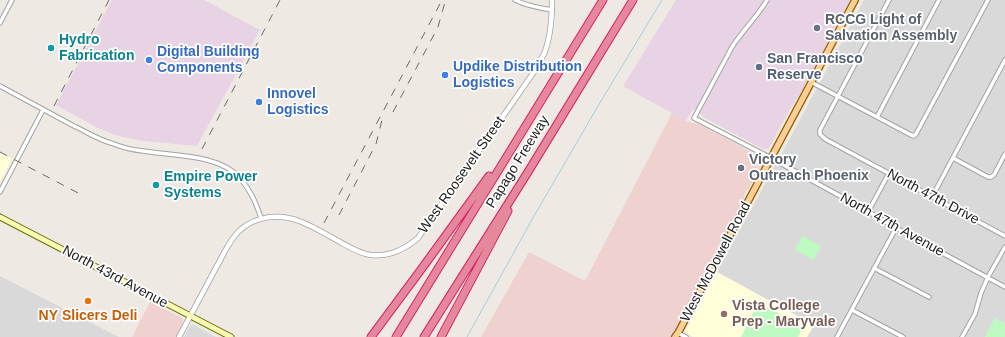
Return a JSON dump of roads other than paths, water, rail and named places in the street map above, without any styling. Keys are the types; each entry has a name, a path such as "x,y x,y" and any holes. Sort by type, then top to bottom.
{"highway":[{"name":"Papago Freeway","path":"396,337 603,0"},
{"name":"Papago Freeway","path":"424,337 528,172 633,0"},
{"path":"371,337 515,143"},
{"path":"440,337 528,172"}],"main road":[{"name":"West McDowell Road","path":"677,336 855,0"},
{"name":"North 43rd Avenue","path":"0,217 231,337"}],"street":[{"path":"0,23 12,0"},
{"path":"515,0 526,5 552,10"},
{"name":"West Roosevelt Street","path":"179,337 233,238 246,226 261,218 280,217 299,221 352,248 370,255 394,253 418,238 536,69 544,54 551,28 552,0"},
{"name":"North 47th Avenue","path":"767,0 762,9 732,46 694,118 1005,287"},
{"path":"838,96 889,0"},
{"path":"877,117 939,0"},
{"path":"811,82 911,136 914,136 988,0"},
{"path":"932,197 1005,60"},
{"path":"0,86 43,110 100,139 111,143 143,151 205,159 218,163 240,177 255,200 261,218"},
{"name":"North 47th Drive","path":"838,96 820,130 820,134 825,139 1005,236"},
{"path":"0,192 43,110"},
{"path":"953,158 988,177 991,177 994,175 1005,154"},
{"path":"868,212 889,173"},
{"path":"837,337 896,228"},
{"path":"962,337 974,314 988,277 1005,247"},
{"path":"874,268 929,297"},
{"path":"852,310 903,337"},
{"path":"677,336 686,337"}],"waterway":[{"path":"467,337 534,216 662,0"}],"railway":[{"path":"54,106 109,0"},
{"path":"202,149 280,0"},
{"path":"324,223 442,0"},
{"path":"393,112 438,27 445,2"},
{"path":"339,215 376,144 382,120"},
{"path":"0,152 80,194"}],"place":[{"name":"RCCG Light of Salvation Assembly","path":"817,28"},
{"name":"Hydro Fabrication","path":"51,48"},
{"name":"Digital Building Components","path":"149,60"},
{"name":"San Francisco Reserve","path":"759,67"},
{"name":"Updike Distribution Logistics","path":"445,75"},
{"name":"Innovel Logistics","path":"259,102"},
{"name":"Victory Outreach Phoenix","path":"741,168"},
{"name":"Empire Power Systems","path":"156,185"},
{"name":"NY Slicers Deli","path":"88,301"},
{"name":"Vista College Prep - Maryvale","path":"724,314"}]}
